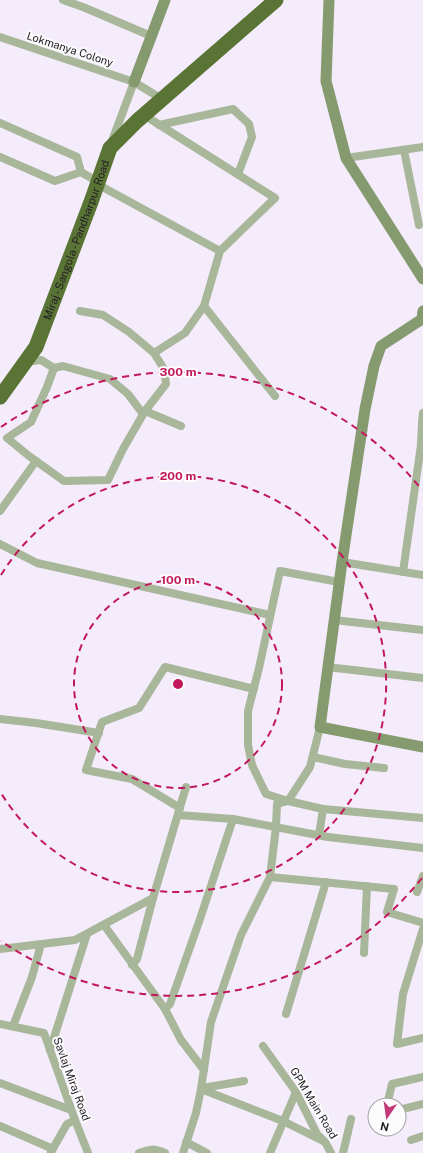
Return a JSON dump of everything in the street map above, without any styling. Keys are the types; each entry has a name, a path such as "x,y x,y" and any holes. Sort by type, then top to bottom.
{"highway":[{"name":"Miraj - Sangola - Pandharpur Road","path":"0,397 36,347 110,148 144,115 276,0"}],"street":[{"path":"62,0 84,3 151,36"},
{"path":"110,148 165,0"},
{"path":"329,0 326,81 346,158 423,279"},
{"name":"Lokmanya Colony","path":"0,37 134,82 162,99"},
{"path":"159,125 233,109 249,124 252,137 238,174"},
{"path":"144,115 275,198 220,251 204,306 185,333 154,353"},
{"path":"0,123 77,157 81,172 220,251"},
{"path":"346,158 423,147"},
{"path":"404,150 419,225"},
{"path":"0,157 55,181 81,172"},
{"path":"204,306 275,396"},
{"path":"183,1153 196,1113 213,1015 241,935 270,877 277,804 288,801 310,767 313,757 320,726 339,582 365,409 374,366 381,346 422,319 423,310"},
{"path":"54,368 47,387 30,422 7,438 64,481 108,480 123,449 144,412 166,384 164,369 154,353 129,332 103,315 80,311"},
{"path":"26,362 41,360 54,368 63,366 110,379 128,394 144,412 182,426"},
{"path":"404,572 420,476 423,413"},
{"path":"0,511 36,461"},
{"path":"0,544 38,563 270,615"},
{"path":"342,562 423,575"},
{"path":"339,582 280,571 248,711 248,745 252,765 266,794 288,801 323,809 423,818"},
{"path":"334,620 423,630"},
{"path":"254,689 165,667 140,708 102,722 86,770 132,779 179,811 233,819 319,835 423,848"},
{"path":"327,667 423,678"},
{"path":"0,719 99,733"},
{"path":"320,726 423,747"},
{"path":"313,757 345,764 384,768"},
{"path":"132,965 137,959 153,898 186,786"},
{"path":"319,835 323,809"},
{"path":"165,1009 170,1004 233,819"},
{"path":"417,892 423,876"},
{"path":"270,877 394,889 387,912 423,923"},
{"path":"286,1014 326,882"},
{"path":"364,953 367,886"},
{"path":"0,949 75,940 153,898"},
{"path":"104,925 165,1009 181,1040 204,1070"},
{"path":"423,929 403,994 398,1044 423,1038"},
{"path":"50,1050 87,934"},
{"path":"13,1026 32,977 40,944"},
{"name":"Savlaj Miraj Road","path":"0,1024 44,1033 74,1120 88,1153"},
{"name":"GPM Main Road","path":"263,1046 296,1092 317,1134 325,1142 331,1153"},
{"path":"389,1097 392,1084 423,1077"},
{"path":"201,1089 244,1081"},
{"path":"0,1083 71,1110"},
{"path":"201,1089 284,1121 325,1142"},
{"path":"270,1153 296,1092"},
{"path":"407,1108 423,1104"},
{"path":"343,1153 351,1119"},
{"path":"0,1126 51,1151 67,1124 74,1120"},
{"path":"411,1140 423,1136"},
{"path":"186,1142 207,1153"},
{"path":"139,1153 150,1149 156,1149 165,1153"}]}
